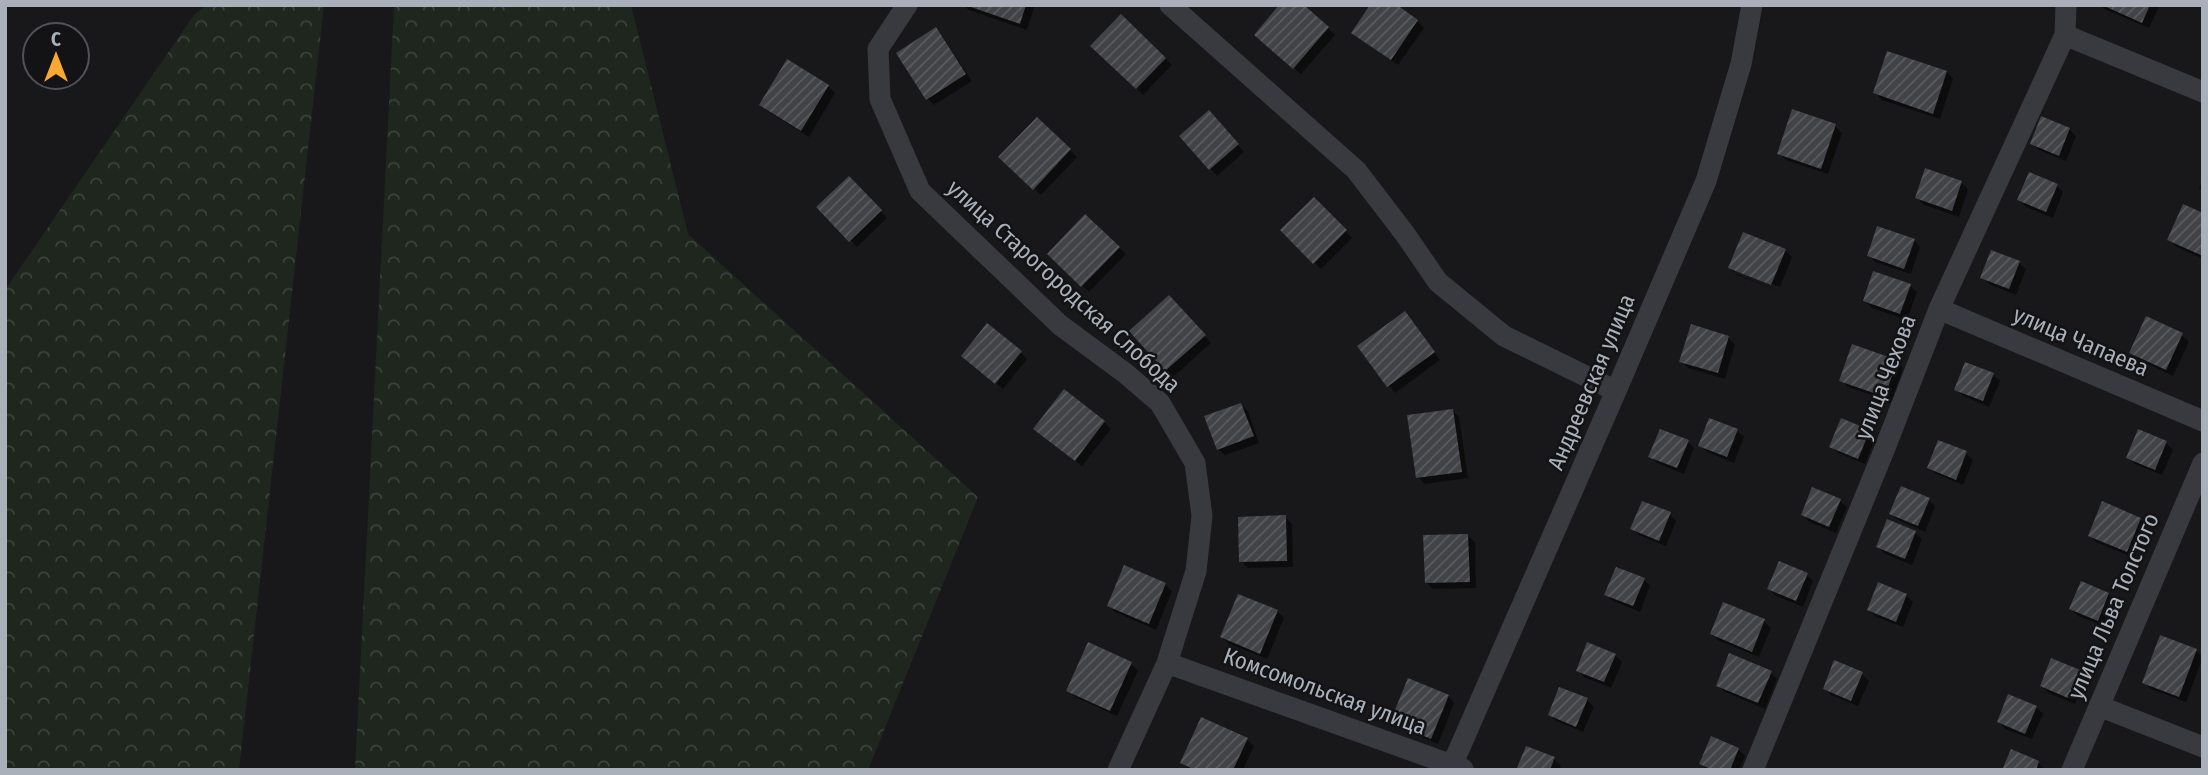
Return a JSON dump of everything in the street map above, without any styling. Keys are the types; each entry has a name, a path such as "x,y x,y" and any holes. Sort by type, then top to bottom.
{"street":[{"name":"улица Старогородская Слобода","path":"907,5 878,50 880,99 919,191 1060,325 1125,373 1160,403 1195,463 1202,516 1196,571 1167,663 1118,770"},
{"path":"1170,5 1356,170 1405,234 1437,282 1504,336 1616,391"},
{"name":"Андреевская улица","path":"1456,768 1706,181 1741,64 1752,5"},
{"name":"улица Чехова","path":"1754,770 1939,309 2065,34 2066,5"},
{"path":"2065,34 2203,92"},
{"name":"улица Чапаева","path":"1939,309 2203,421"},
{"name":"улица Льва Толстого","path":"2072,770 2203,463"},
{"name":"Комсомольская улица","path":"1167,663 1456,768"},
{"path":"2099,706 2203,747"}],"green space":[{"path":"206,5 324,5 239,770 5,770 5,290 194,15"},
{"path":"394,5 631,5 688,234 978,497 868,770 355,770"}],"building":[{"path":"965,5 1026,5 1020,24"},
{"path":"1279,5 1304,5 1329,27 1293,69 1254,35"},
{"path":"1370,5 1397,5 1418,20 1391,60 1351,33"},
{"path":"2102,5 2150,5 2142,23"},
{"path":"1121,14 1166,58 1136,89 1090,46"},
{"path":"936,27 966,74 926,100 896,53"},
{"path":"1887,51 1947,71 1933,114 1873,93"},
{"path":"787,59 829,85 801,131 759,105"},
{"path":"1792,109 1836,124 1821,169 1777,154"},
{"path":"1209,110 1239,144 1209,170 1179,136"},
{"path":"2041,116 2070,128 2059,156 2030,144"},
{"path":"1037,117 1071,149 1033,190 998,157"},
{"path":"1925,168 1962,181 1952,211 1915,198"},
{"path":"2029,172 2058,184 2046,212 2017,200"},
{"path":"849,176 882,210 849,242 816,207"},
{"path":"1314,197 1347,230 1313,264 1280,230"},
{"path":"2183,204 2203,213 2203,256 2167,240"},
{"path":"1085,214 1120,247 1081,287 1047,254"},
{"path":"1877,226 1915,239 1904,269 1867,256"},
{"path":"1743,232 1786,249 1771,285 1728,268"},
{"path":"1991,250 2020,261 2009,289 1980,278"},
{"path":"1873,271 1911,284 1900,314 1863,301"},
{"path":"1169,295 1206,335 1165,371 1129,331"},
{"path":"1405,311 1435,352 1387,387 1357,346"},
{"path":"2146,316 2183,333 2166,370 2129,353"},
{"path":"987,323 1022,351 995,384 961,356"},
{"path":"1691,324 1729,336 1718,373 1679,362"},
{"path":"1852,344 1897,360 1885,397 1839,381"},
{"path":"1965,362 1994,373 1983,401 1954,390"},
{"path":"1064,389 1105,421 1075,461 1033,429"},
{"path":"1241,403 1254,436 1217,450 1204,416"},
{"path":"1453,409 1462,472 1416,478 1407,415"},
{"path":"1709,418 1738,429 1727,457 1698,446"},
{"path":"1841,418 1870,430 1858,459 1829,447"},
{"path":"1660,429 1689,440 1677,468 1648,457"},
{"path":"2138,429 2167,441 2155,470 2126,458"},
{"path":"1938,440 1967,451 1956,480 1927,468"},
{"path":"1901,486 1930,498 1918,526 1889,514"},
{"path":"1812,487 1841,499 1829,527 1801,515"},
{"path":"1642,501 1671,512 1659,541 1630,529"},
{"path":"2102,501 2141,518 2127,552 2088,536"},
{"path":"1286,515 1287,561 1239,562 1238,517"},
{"path":"1887,519 1916,531 1905,559 1876,547"},
{"path":"1468,534 1470,582 1425,583 1423,535"},
{"path":"1779,561 1808,573 1796,601 1767,589"},
{"path":"1124,565 1166,583 1149,624 1107,606"},
{"path":"1616,567 1645,578 1633,606 1604,595"},
{"path":"2081,581 2109,593 2098,621 2069,609"},
{"path":"1878,582 1907,594 1896,622 1867,610"},
{"path":"1238,594 1278,610 1260,654 1220,637"},
{"path":"1723,602 1765,619 1752,652 1710,634"},
{"path":"2160,635 2197,649 2179,697 2142,683"},
{"path":"1088,642 1132,662 1110,711 1066,691"},
{"path":"1587,642 1616,654 1604,682 1576,671"},
{"path":"1729,653 1772,671 1758,703 1716,686"},
{"path":"2051,658 2080,670 2068,698 2040,686"},
{"path":"1834,660 1863,672 1851,701 1823,689"},
{"path":"1408,678 1449,695 1431,739 1390,722"},
{"path":"1559,687 1588,698 1576,727 1548,715"},
{"path":"2008,694 2037,706 2025,734 1997,722"},
{"path":"1201,717 1248,738 1233,770 1195,770 1180,763"},
{"path":"1711,736 1739,748 1730,770 1713,770 1699,764"},
{"path":"1526,746 1555,757 1550,770 1516,770"},
{"path":"2011,749 2039,761 2036,770 2002,770"}]}
